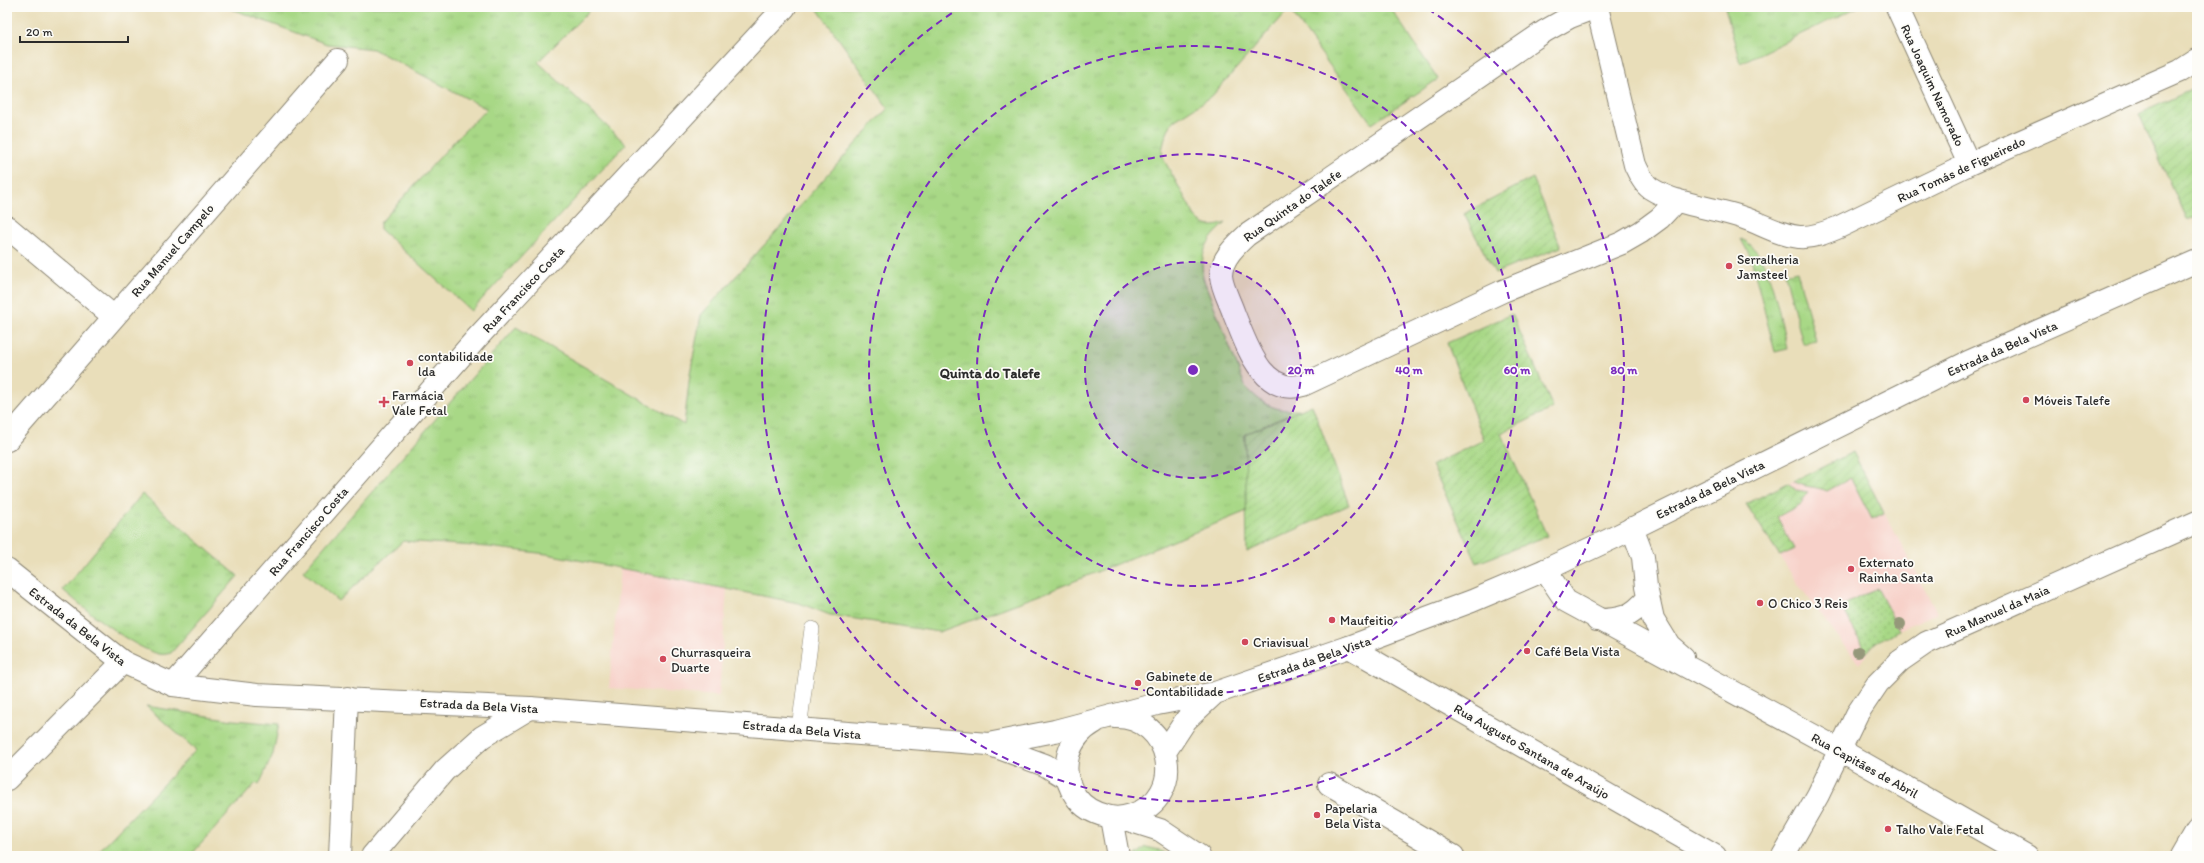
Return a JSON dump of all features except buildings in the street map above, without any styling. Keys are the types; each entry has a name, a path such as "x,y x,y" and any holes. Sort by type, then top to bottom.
{"street":[{"name":"Rua Francisco Costa","path":"173,685 476,339 785,7"},
{"name":"Rua Quinta do Talefe","path":"1596,7 1570,17 1545,30 1246,235 1233,248 1224,261 1221,275 1224,288 1250,354 1261,369 1271,379 1282,386 1293,388 1303,385 1503,291 1622,243 1641,232 1660,218 1677,200"},
{"name":"Rua Tomás de Figueiredo","path":"1596,7 1635,165 1640,176 1648,187 1662,195 1677,200 1720,210 1783,234 1799,237 1816,236 1837,228 1969,164 2180,71 2197,60"},
{"name":"Rua Joaquim Namorado","path":"1897,7 1969,164"},
{"name":"Rua Manuel Campelo","path":"7,440 113,316 338,60"},
{"path":"7,227 113,316"},
{"name":"Estrada da Bela Vista","path":"7,570 123,662 173,685 256,694 530,708 988,744 1104,718 1157,704 1215,693 1349,647 1472,600 1545,570 1968,362 2197,261"},
{"name":"Rua Manuel da Maia","path":"1783,856 1818,795 1857,714 1878,683 1900,660 1926,643 2197,522"},
{"name":"Rua Capitães de Abril","path":"1632,528 1643,557 1648,598 1653,619 1669,645 1704,675"},
{"name":"Rua Capitães de Abril","path":"1545,570 1566,602 1597,620 1636,638 1704,675 2027,856"},
{"path":"1597,620 1614,620 1630,615 1638,610 1648,598"},
{"name":"Rua Augusto Santana de Araújo","path":"1349,647 1715,856"},
{"path":"7,779 123,662"},
{"path":"1165,752 1186,720 1215,693"},
{"path":"340,856 347,698"},
{"path":"372,856 444,770 482,737 530,708"},
{"path":"1117,818 1141,812 1158,797 1167,778 1168,764 1165,752 1157,736 1144,724 1121,717 1104,718 1084,728 1074,740 1067,757 1068,779 1076,797 1089,810 1117,818 1160,830 1199,856"},
{"path":"988,744 1018,754 1045,766 1068,779"},
{"path":"1329,784 1453,856"},
{"path":"1117,818 1118,856"},
{"path":"2182,856 2197,830"}],"lane":[{"path":"799,729 812,629"}],"shaded area":[{"name":"Externato Rainha Santa","path":"1853,452 1937,613 1887,635 1876,642 1859,664 1797,583 1746,504"},
{"path":"620,568 727,589 719,696 609,688"}],"green space":[{"path":"226,7 593,7 538,62 626,144 471,311 380,229 380,223 459,136 487,109 373,49 327,44"},
{"path":"816,7 1390,7 1438,79 1372,124 1289,9 1211,97 1172,122 1165,138 1162,150 1164,160 1196,218 1203,224 1210,226 1226,223 1209,241 1206,247 1202,269 1203,278 1245,386 1264,403 1270,406 1276,408 1301,410 1245,434 1247,511 1045,593 939,632 830,615 799,603 547,554 488,547 403,541 338,601 303,571 516,327 684,425 690,374 701,315 888,108"},
{"path":"1725,7 1858,7 1740,63"},
{"path":"2197,87 2197,216 2187,220 2139,114"},
{"path":"1533,178 1561,247 1495,273 1464,214"},
{"path":"1741,239 1751,246 1760,257 1767,271 1773,287 1787,349 1775,352 1751,258"},
{"path":"1797,271 1816,341 1803,344 1785,274"},
{"path":"1512,314 1553,408 1501,433 1547,536 1477,563 1432,465 1484,440 1447,343"},
{"path":"1312,405 1349,505 1247,552 1245,434"},
{"path":"1853,452 1884,513 1872,519 1851,478 1827,491 1802,485 1794,481"},
{"path":"1788,483 1796,490 1808,492 1804,496 1801,504 1777,517 1794,549 1780,556 1746,504"},
{"path":"142,494 238,576 171,653 165,654 159,654 148,650 122,636 63,590"},
{"path":"1877,588 1899,630 1876,642 1866,653 1842,606"},
{"path":"146,706 233,720 279,724 273,754 259,785 256,783 190,856 94,856 196,750"},
{"path":"1146,847 1159,850 1170,856 1135,856"}],"place":[{"name":"Serralheria Jamsteel","path":"1729,266"},
{"name":"contabilidade lda","path":"410,363"},
{"name":"Móveis Talefe","path":"2026,400"},
{"name":"Farmácia Vale Fetal","path":"384,402"},
{"name":"Externato Rainha Santa","path":"1851,569"},
{"name":"O Chico 3 Reis","path":"1760,603"},
{"name":"Maufeitio","path":"1332,620"},
{"name":"Criavisual","path":"1245,642"},
{"name":"Café Bela Vista","path":"1527,651"},
{"name":"Churrasqueira Duarte","path":"663,659"},
{"name":"Gabinete de Contabilidade","path":"1138,683"},
{"name":"Papelaria Bela Vista","path":"1317,815"},
{"name":"Talho Vale Fetal","path":"1888,829"}],"district":[{"name":"Quinta do Talefe","path":"990,373"}]}
